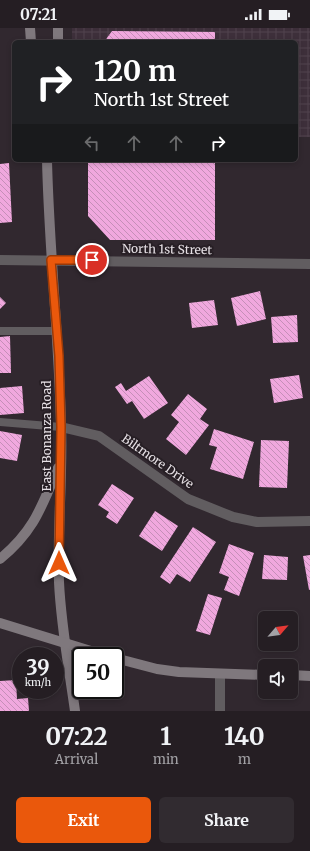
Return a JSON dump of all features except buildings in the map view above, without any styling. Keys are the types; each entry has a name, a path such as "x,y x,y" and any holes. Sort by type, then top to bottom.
{"main road":[{"path":"30,28 31,40"},
{"path":"58,28 58,40"},
{"name":"East Bonanza Road","path":"47,162 51,260 59,356 61,427 59,581 65,643 75,711"},
{"path":"0,560 17,545 37,517 60,462"},
{"path":"0,623 78,647"},
{"path":"124,660 157,669 190,673 258,675"},
{"path":"298,675 310,676"}],"street":[{"name":"North 1st Street","path":"0,260 310,264"},
{"name":"Biltmore Drive","path":"61,427 100,436 188,499 233,517 257,522 310,521"},
{"path":"220,674 220,711"}],"lane":[{"path":"0,331 56,331"},
{"path":"0,422 61,427"}],"shaded area":[{"path":"72,28 310,28 310,137 298,137 298,40 72,40"}],"route":[{"path":"59,563 61,427 59,356 51,260 92,260"}]}
